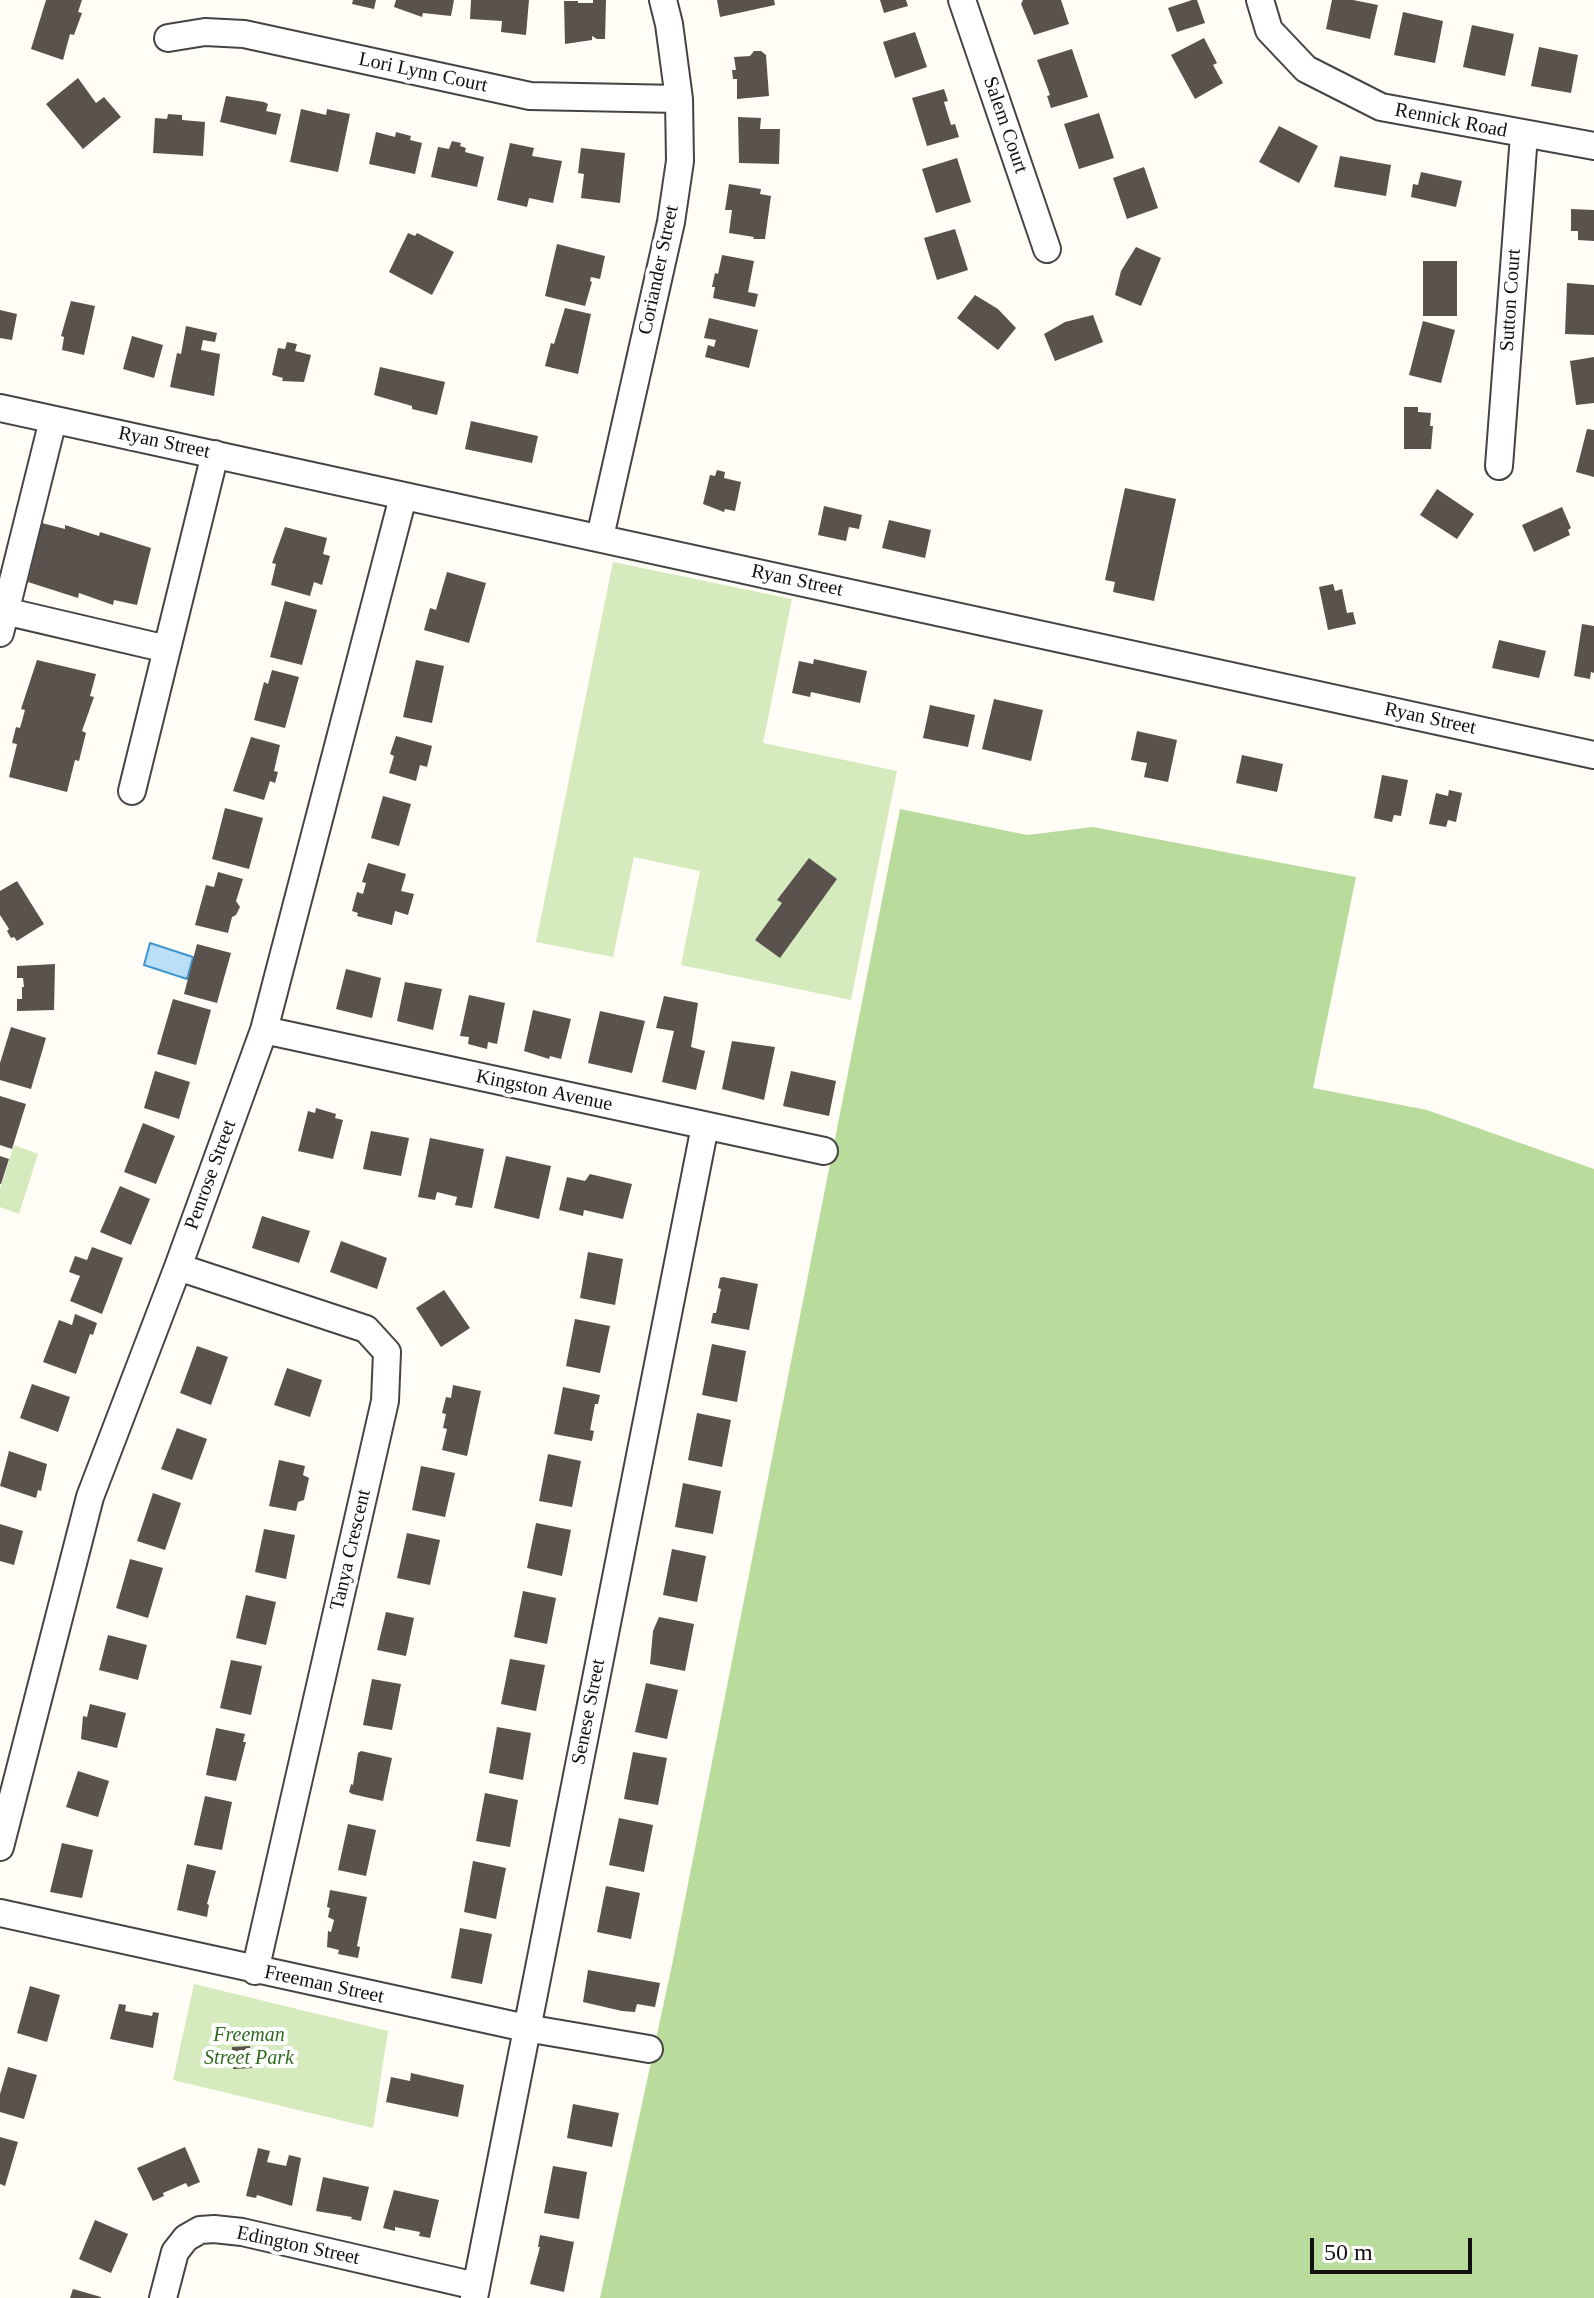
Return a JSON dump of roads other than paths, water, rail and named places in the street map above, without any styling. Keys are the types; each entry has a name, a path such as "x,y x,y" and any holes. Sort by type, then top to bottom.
{"street":[{"name":"Coriander Street","path":"600,537 671,222 680,161 679,99 663,0"},
{"name":"Salem Court","path":"962,0 1047,249"},
{"name":"Rennick Road","path":"1260,0 1269,30 1306,69 1381,107 1594,146"},
{"name":"Lori Lynn Court","path":"168,38 205,32 244,34 530,96 679,99"},
{"name":"Sutton Court","path":"1499,466 1524,135"},
{"name":"Ryan Street","path":"0,408 1594,755"},
{"path":"53,420 2,618 167,649"},
{"path":"132,791 215,454"},
{"name":"Penrose Street","path":"0,1847 90,1497 264,1030 403,497"},
{"name":"Kingston Avenue","path":"264,1030 824,1151"},
{"name":"Senese Street","path":"475,2292 705,1126"},
{"name":"Tanya Crescent","path":"178,1267 366,1329 387,1352 385,1401 255,1971"},
{"name":"Freeman Street","path":"0,1913 526,2028 649,2049"},
{"name":"Edington Street","path":"163,2298 175,2252 186,2238 200,2230 214,2229 242,2232 475,2292"}],"water":[{"path":"150,943 193,957 187,979 144,965"}],"park label":[{"name":"Freeman Street Park","path":"249,2048"}]}
